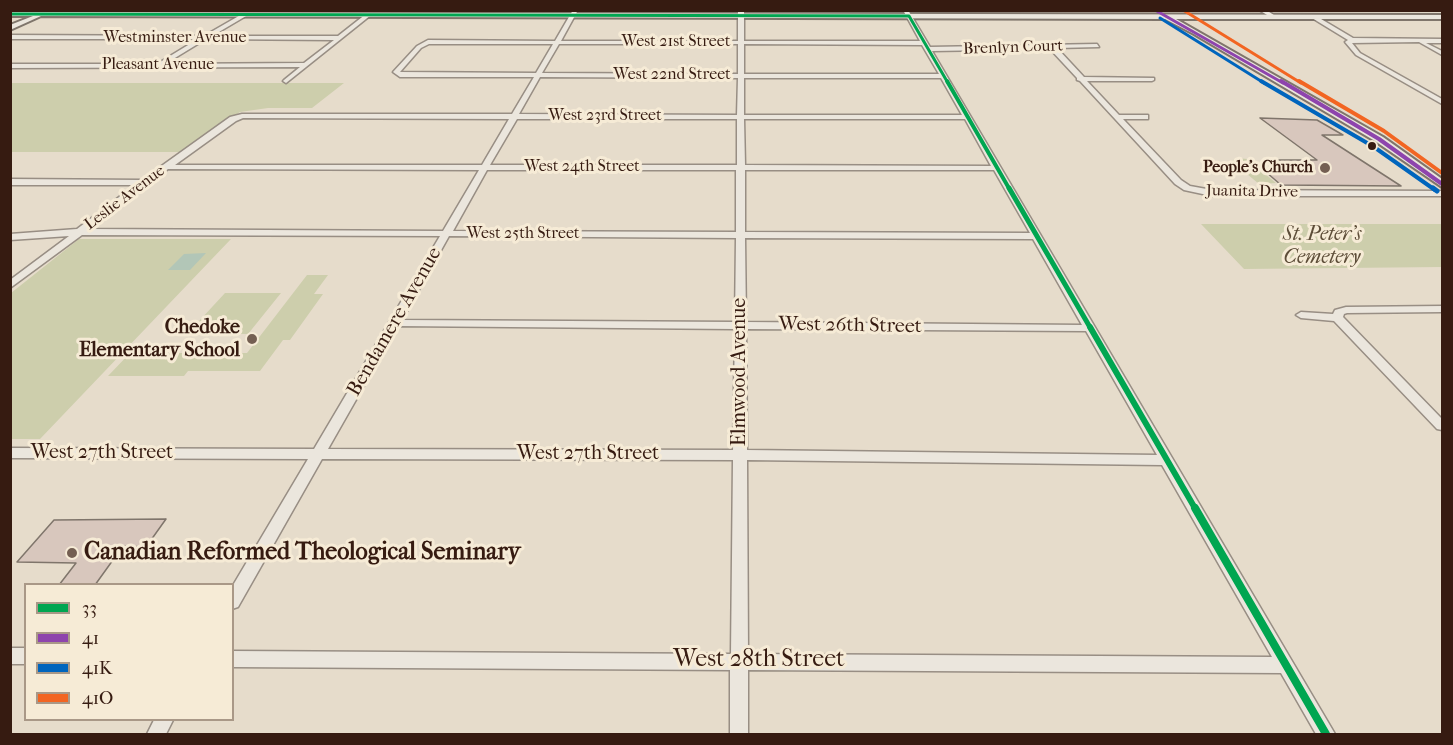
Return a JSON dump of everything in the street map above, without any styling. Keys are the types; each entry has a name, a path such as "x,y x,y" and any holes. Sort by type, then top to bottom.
{"main road":[{"path":"1154,10 1169,15 1379,139 1443,184"},
{"path":"10,14 907,13 1214,17 1443,16"},
{"path":"10,28 46,14"}],"street":[{"path":"1261,10 1274,16"},
{"name":"Bendamere Avenue","path":"234,599 574,13"},
{"name":"Elmwood Avenue","path":"739,735 739,234 742,168 740,13"},
{"path":"907,13 1326,735"},
{"path":"158,65 244,15"},
{"path":"286,81 369,15"},
{"path":"1314,17 1352,40 1443,41"},
{"name":"Westminster Avenue","path":"10,37 340,38"},
{"path":"1352,40 1348,42 1358,54 1443,102"},
{"path":"1418,41 1443,53"},
{"name":"West 21st Street","path":"400,75 396,72 418,47 428,42 740,42 926,46"},
{"name":"Brenlyn Court","path":"926,46 1097,46"},
{"name":"Juanita Drive","path":"1051,46 1078,79 1178,182 1200,192 1443,193"},
{"name":"Pleasant Avenue","path":"10,66 306,65"},
{"name":"West 22nd Street","path":"400,75 944,76"},
{"path":"1078,79 1152,79"},
{"name":"West 23rd Street","path":"242,116 967,117"},
{"name":"Leslie Avenue","path":"10,285 144,183 233,119 242,116"},
{"path":"1116,117 1145,117"},
{"name":"West 24th Street","path":"167,167 997,168"},
{"path":"10,182 144,183"},
{"name":"West 25th Street","path":"10,237 80,231 1036,236"},
{"path":"1337,318 1340,312 1346,310 1443,309"},
{"path":"1301,315 1337,318 1443,426"},
{"name":"West 26th Street","path":"393,323 1090,328"},
{"name":"West 27th Street","path":"10,453 740,454 1166,460"},
{"name":"West 28th Street","path":"234,658 1286,665"},
{"path":"156,735 163,721"}],"green space":[{"path":"11,83 344,83 312,108 268,108 240,112 182,152 11,152"},
{"path":"1247,159 1276,183 1259,184 1234,163 1233,160"},
{"name":"St. Peter's Cemetery","path":"1201,224 1442,224 1442,267 1244,269"},
{"path":"79,239 231,239 40,439 11,439 11,293"},
{"path":"307,275 328,275 314,294 323,294 290,340 283,340 260,371 188,371 184,376 108,376 130,353 247,353"},
{"path":"225,293 281,293 248,334 188,333"}],"shaded area":[{"path":"206,253 190,270 168,270 184,254"}],"building":[{"name":"People's Church","path":"1260,118 1317,120 1343,135 1322,135 1401,186 1281,185 1266,172 1283,171 1275,160 1317,160"},
{"name":"Canadian Reformed Theological Seminary","path":"166,519 146,547 123,546 96,583 61,583 76,563 17,562 54,520"}],"transit line":[{"name":"41","path":"1155,10 1197,32 1379,139 1442,184"},
{"name":"41O","path":"1183,10 1228,40 1384,131 1442,173"},
{"name":"33","path":"10,14 909,16 1326,734"},
{"name":"41K","path":"1160,18 1218,56 1374,147 1437,191"}],"place":[{"name":"People's Church","path":"1325,168"},
{"name":"Chedoke Elementary School","path":"252,339"},
{"name":"Canadian Reformed Theological Seminary","path":"72,553"}]}
